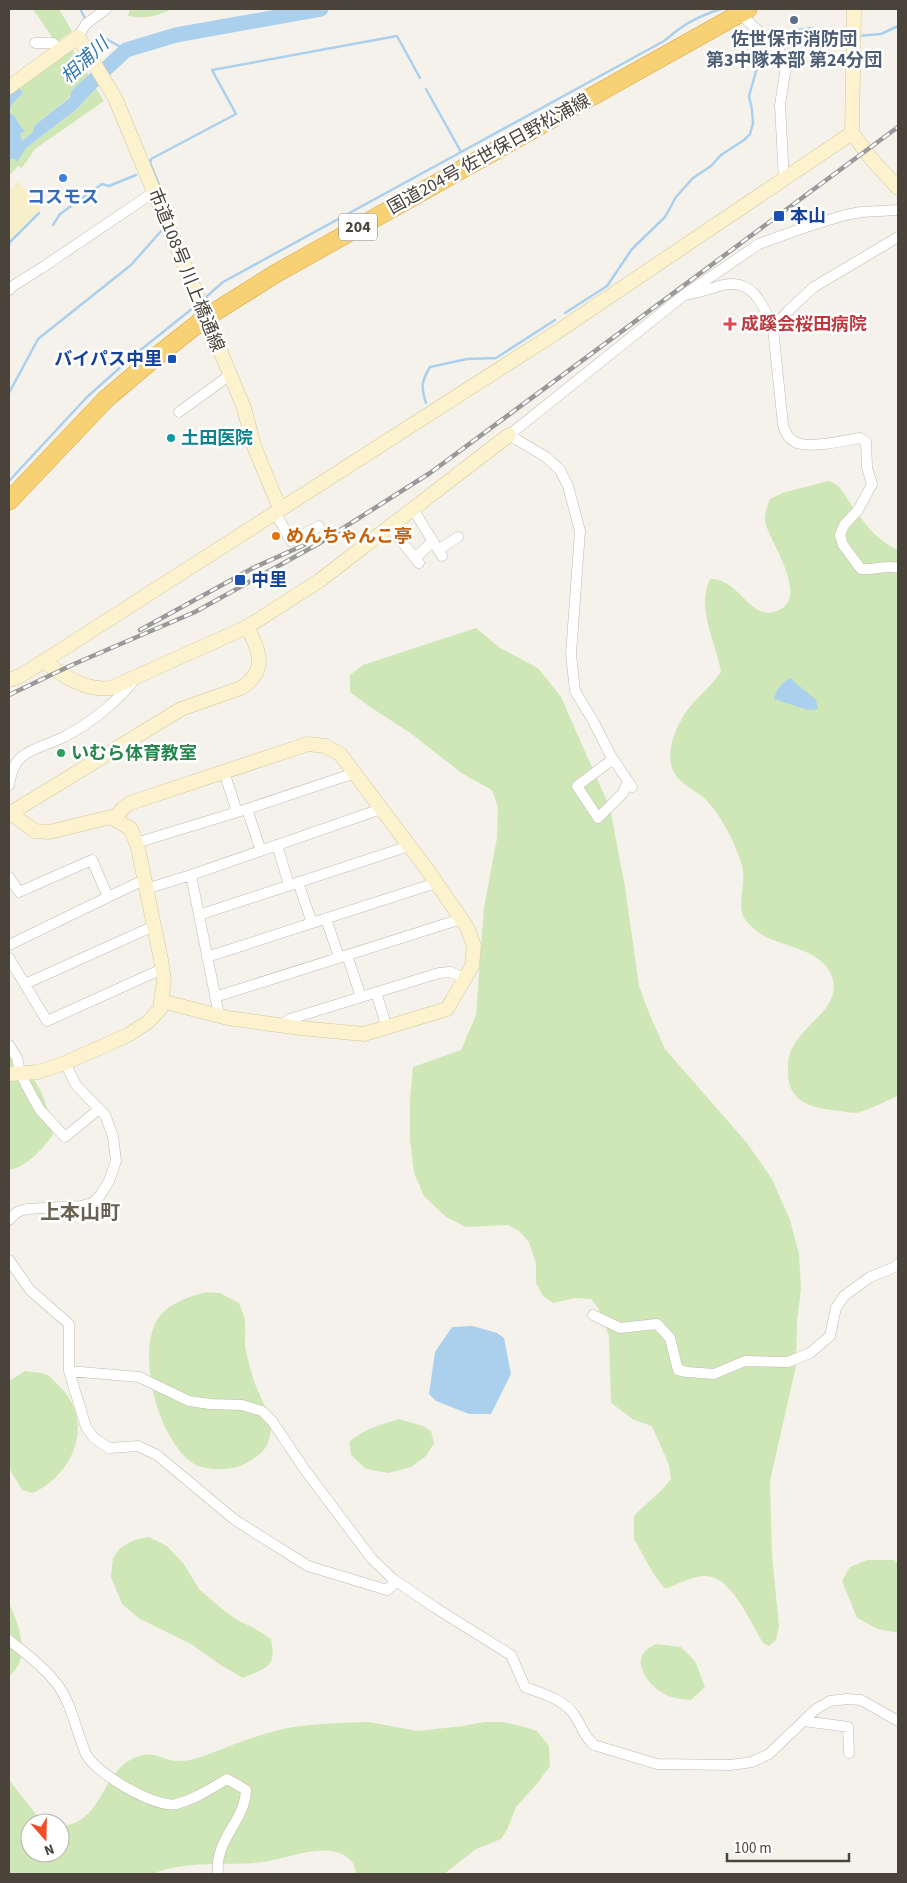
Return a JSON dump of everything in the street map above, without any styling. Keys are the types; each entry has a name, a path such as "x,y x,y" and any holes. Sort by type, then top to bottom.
{"highway":[{"name":"国道204号 佐世保日野松浦線","path":"9,502 106,399 205,318 275,274 744,11"}],"street":[{"path":"854,9 852,133 873,161 898,188"},
{"path":"9,87 78,37 86,24 102,10"},
{"name":"204","path":"744,11 787,60 780,105 784,180"},
{"name":"市道108号 川上橋通線","path":"78,37 115,98 244,408 254,446 277,511"},
{"path":"35,43 53,43 58,50"},
{"path":"9,680 20,676 44,661 566,327 852,133"},
{"path":"10,286 43,267 154,192"},
{"path":"44,661 57,672 76,682 101,689 111,688 137,678 247,627 319,581 509,435 684,295 759,244 845,215 898,210"},
{"path":"772,328 814,287 898,238"},
{"path":"684,295 730,283 741,283 752,290 767,315 772,328 783,424 786,434 796,442 816,444 860,438 866,442 867,468 872,484 858,510 844,525 840,535 843,545 861,569 867,570 890,566 898,568"},
{"path":"180,412 230,375"},
{"path":"509,435 546,457 560,470 568,486 580,531 571,654 575,691 613,759 630,784 598,818 577,786 613,759"},
{"path":"413,509 438,549"},
{"path":"277,511 291,541 319,526"},
{"path":"390,527 417,560 458,538"},
{"path":"14,1074 38,1072 65,1063 128,1035 148,1022 160,1009 164,981 136,843 130,829 111,817 99,818 49,832 42,832 35,831 10,813 182,709 241,688 249,683 256,674 260,664 257,646 247,627"},
{"path":"9,785 14,766 23,755 64,736 100,714 120,698 137,678"},
{"path":"115,819 123,808 130,803 308,744 325,746 340,754 382,809 467,927 474,946 472,966 447,1008 364,1034 281,1025 219,1015 161,1001"},
{"path":"224,772 261,851"},
{"path":"136,843 242,811 355,773"},
{"path":"9,945 108,896 145,885 191,875 382,809"},
{"path":"277,845 312,923"},
{"path":"199,915 409,846"},
{"path":"9,877 18,892 92,860 108,896"},
{"path":"191,875 219,1015"},
{"path":"207,956 436,883"},
{"path":"326,918 361,997"},
{"path":"215,997 461,919"},
{"path":"25,984 154,926"},
{"path":"9,958 47,1021 162,969"},
{"path":"281,1025 290,1019 439,973 450,972 465,978"},
{"path":"376,992 387,1028"},
{"path":"9,1045 17,1058 14,1074 40,1110 66,1137 99,1108"},
{"path":"9,1220 17,1212 27,1209 81,1206 99,1197 109,1181 116,1161 113,1136 105,1115 76,1085 65,1063"},
{"path":"9,1260 30,1290 69,1324 69,1371 86,1428 102,1444 109,1448 138,1446 157,1455 236,1520 308,1566 387,1590 392,1586 393,1579"},
{"path":"593,1315 620,1328 657,1324 670,1338 678,1370 714,1374 745,1361 788,1362 810,1353 830,1336 836,1308 844,1296 870,1277 893,1268 898,1264"},
{"path":"69,1371 139,1377 189,1401 242,1405 262,1410 272,1421 304,1470 367,1552 393,1579 511,1655 525,1687 566,1706 576,1716 587,1739 594,1745 657,1764 731,1765 752,1762 769,1754 816,1709 830,1701 861,1700 898,1721"},
{"path":"9,1640 40,1665 58,1685 69,1706 87,1756 105,1773 127,1788 158,1803 175,1805 196,1797 227,1779 246,1790 246,1800 218,1852 216,1863 218,1874"},
{"path":"804,1721 848,1727 849,1753"}],"green space":[{"path":"33,9 59,9 72,31 56,43"},
{"path":"130,9 172,9 155,16 140,17 128,16"},
{"path":"70,49 73,50 90,77 82,87 35,125 32,133 22,141 20,134 24,131 15,117 9,113 12,104 22,94 18,87"},
{"path":"96,88 104,101 35,149 22,168 18,166 9,176 9,159 17,161 26,148 77,109"},
{"path":"829,481 840,488 858,515 882,541 898,550 898,1096 856,1113 808,1105 797,1097 792,1090 788,1076 789,1056 795,1043 829,1003 833,992 833,980 829,970 815,957 766,937 752,927 744,918 741,906 742,867 732,839 720,818 703,797 676,776 670,759 672,741 684,715 721,672 706,614 706,591 710,579 720,580 729,585 750,604 765,613 774,612 785,606 790,597 787,573 765,522 770,499 782,493"},
{"path":"476,628 500,648 538,668 561,697 610,808 625,887 639,986 649,1013 665,1049 747,1143 772,1179 790,1220 799,1254 801,1289 797,1321 796,1366 770,1481 772,1555 779,1626 776,1640 769,1646 763,1643 742,1605 720,1581 712,1577 701,1576 664,1588 653,1573 634,1539 634,1516 671,1479 669,1465 652,1426 634,1420 611,1403 609,1336 598,1308 591,1299 575,1298 553,1303 543,1296 536,1283 536,1264 529,1242 519,1231 508,1225 466,1227 446,1217 424,1196 414,1173 410,1139 410,1100 413,1067 461,1050 476,1015 484,908 497,838 498,807 492,790 463,774 409,732 350,692 350,675 363,665"},
{"path":"9,1057 28,1072 42,1093 53,1135 28,1161 9,1170"},
{"path":"206,1292 220,1293 239,1303 245,1321 245,1348 254,1381 267,1410 271,1427 269,1440 262,1452 238,1467 223,1469 206,1468 194,1464 182,1453 162,1419 150,1377 149,1357 151,1338 156,1322 165,1310 171,1306"},
{"path":"25,1371 51,1377 70,1400 76,1415 78,1430 75,1446 69,1460 60,1473 33,1493 22,1490 9,1468 9,1381"},
{"path":"399,1419 423,1426 431,1431 434,1443 426,1456 411,1467 388,1473 366,1469 351,1455 349,1442 372,1428"},
{"path":"149,1537 167,1546 183,1563 199,1589 222,1609 237,1620 271,1639 273,1656 268,1665 243,1678 191,1644 140,1619 122,1604 111,1577 113,1558 120,1548 134,1540"},
{"path":"867,1560 894,1560 898,1563 898,1633 878,1629 857,1618 842,1581 850,1567"},
{"path":"9,1603 19,1631 22,1651 16,1669 9,1676"},
{"path":"656,1644 681,1647 695,1661 705,1687 691,1700 664,1694 647,1679 641,1667 642,1655 647,1649"},
{"path":"369,1722 418,1731 484,1722 502,1722 537,1731 549,1746 550,1766 516,1807 508,1828 501,1839 476,1849 444,1874 356,1874 354,1865 345,1855 322,1850 305,1852 272,1861 170,1868 156,1874 9,1874 9,1780 35,1813 20,1813 20,1863 70,1863 70,1824 85,1817 122,1766 132,1759 152,1755 180,1761 189,1760 260,1735 286,1728"}],"sand":[{"path":"18,181 41,209 9,241 9,190"}],"water":[{"path":"90,77 96,88 77,109 26,148 17,162 15,159 9,159 9,112 25,131 20,134 22,141 32,133 35,125 82,88"},
{"path":"18,87 23,93 12,104 9,112 9,94"},
{"path":"790,678 816,700 818,709 808,710 774,699 780,687"},
{"path":"473,1326 497,1333 504,1338 511,1374 491,1414 469,1414 436,1401 429,1394 435,1352 452,1327"}],"waterway":[{"path":"80,9 85,18"},
{"name":"相浦川","path":"78,95 126,50 176,35 321,9"},
{"path":"461,152 664,41 691,22 721,9"},
{"path":"857,36 881,34 898,26"},
{"path":"770,40 786,32 810,28 834,35 849,36"},
{"path":"101,36 126,50"},
{"path":"173,218 150,163 151,159 236,114 212,70 397,36 420,78"},
{"path":"565,313 607,286 632,249 665,217 676,197 693,178 750,134 753,123 749,96 759,61 768,44"},
{"path":"205,298 223,282 461,152 426,89"},
{"path":"53,225 60,214 102,184 109,186 136,175"},
{"path":"9,245 39,213"},
{"path":"9,393 38,339 131,265 162,230"},
{"path":"9,481 87,397 133,356 193,308"},
{"path":"426,403 423,385 430,367 467,359 496,358 555,320"}],"railway":[{"path":"9,695 74,664 195,612 318,544 430,473 898,127"},
{"path":"140,630 253,568 304,545"}],"place":[{"name":"佐世保市消防団 第3中隊本部 第24分団","path":"794,20"},
{"name":"コスモス","path":"63,178"},
{"name":"本山","path":"779,216"},
{"name":"成蹊会桜田病院","path":"730,324"},
{"name":"バイパス中里","path":"172,359"},
{"name":"土田医院","path":"171,438"},
{"name":"めんちゃんこ亭","path":"276,536"},
{"name":"中里","path":"240,580"},
{"name":"いむら体育教室","path":"61,753"}],"district":[{"name":"上本山町","path":"80,1213"}]}
